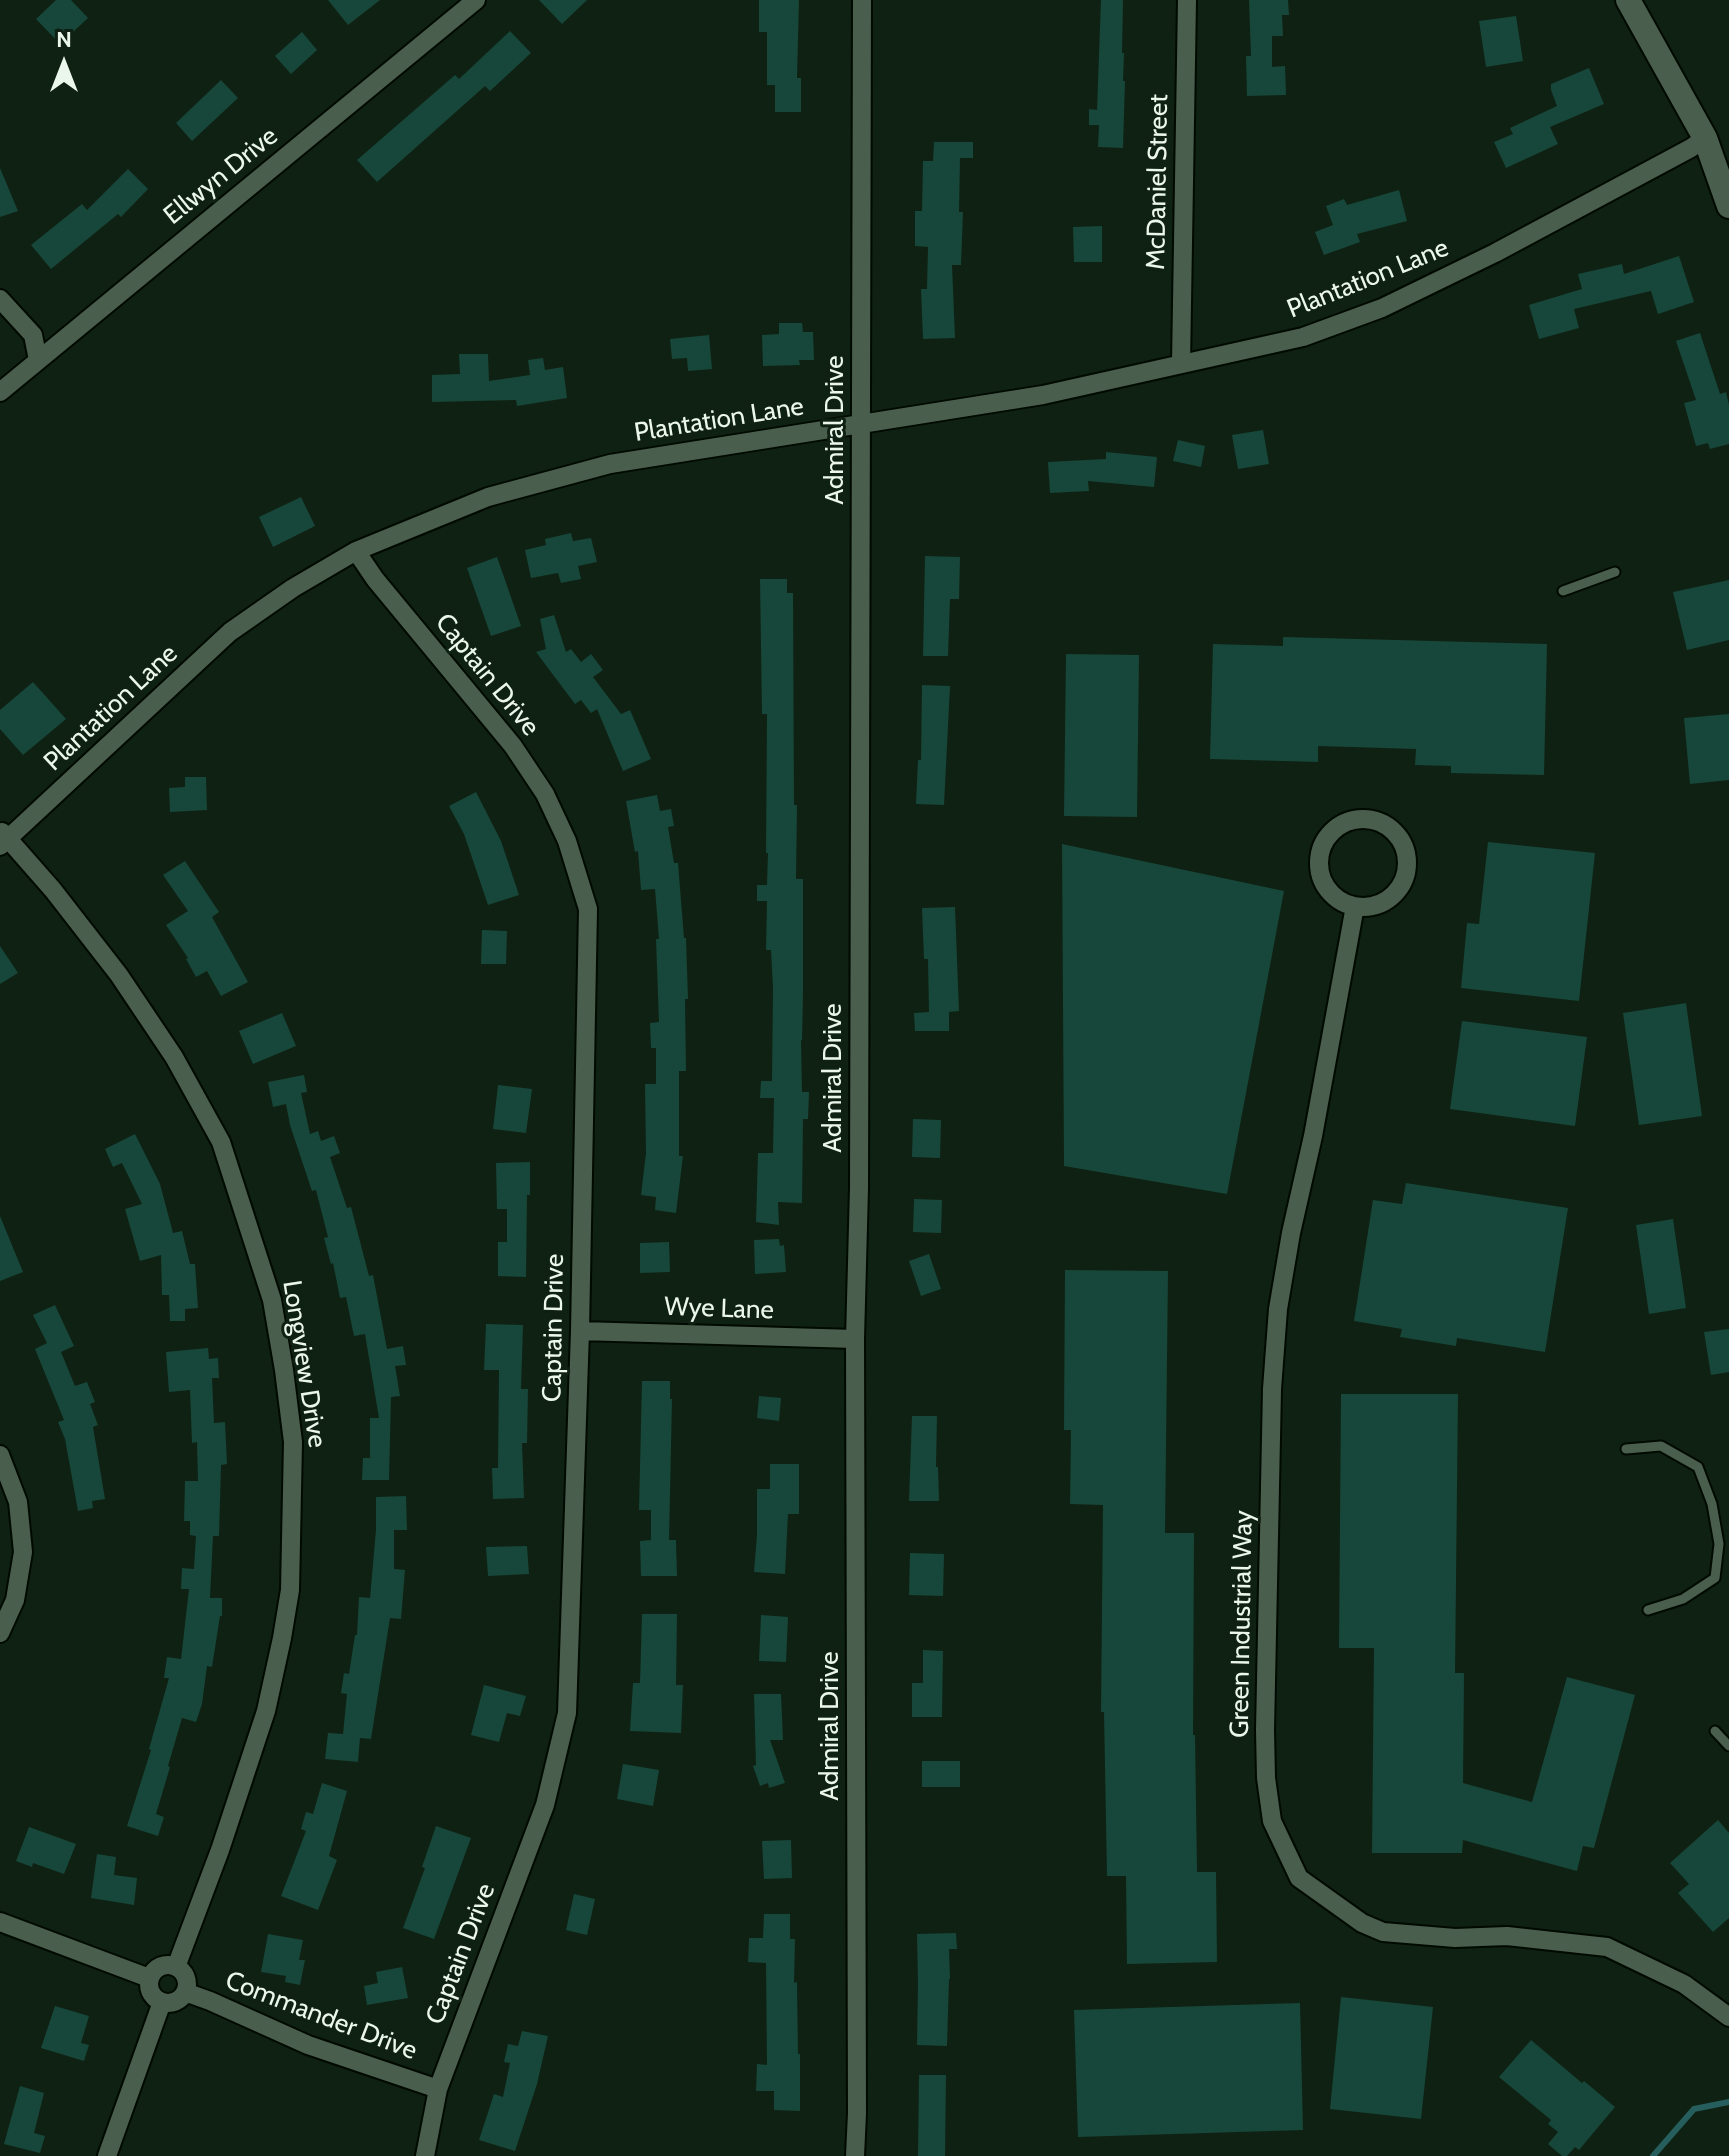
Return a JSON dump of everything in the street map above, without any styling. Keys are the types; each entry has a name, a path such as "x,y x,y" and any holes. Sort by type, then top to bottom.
{"street":[{"name":"Ellwyn Drive","path":"0,392 476,0"},
{"name":"Admiral Drive","path":"855,2156 855,1339 859,1188 862,0"},
{"name":"McDaniel Street","path":"1181,364 1187,0"},
{"path":"1628,0 1705,138 1729,206"},
{"name":"Plantation Lane","path":"3,838 230,632 293,588 356,551 488,497 610,464 1043,395 1303,337 1382,308 1495,253 1705,138"},
{"path":"0,299 33,335 38,360"},
{"name":"Captain Drive","path":"356,551 375,579 513,746 545,794 567,841 588,909 580,1331 567,1713 545,1805 438,2089 425,2156"},
{"path":"1365,819 1392,829 1407,854 1407,869 1403,882 1383,902 1355,906 1342,901 1323,881 1321,852 1337,828 1350,821 1365,819"},
{"name":"Longview Drive","path":"3,838 53,890 119,975 174,1057 221,1142 272,1300 284,1370 293,1457 290,1590 282,1638 266,1711 220,1850 176,1967"},
{"name":"Green Industrial Way","path":"1355,906 1278,1309 1272,1389 1265,1730 1266,1778 1272,1821 1299,1878 1373,1928 1418,1936 1507,1936 1607,1947 1684,1984 1729,2017"},
{"name":"Wye Lane","path":"580,1331 855,1339"},
{"path":"0,1455 18,1502 23,1552 15,1600 0,1633"},
{"path":"0,1922 149,1978"},
{"path":"163,1966 176,1967 186,1980 185,1992 178,2000 162,2002 149,1990 149,1978 152,1972 163,1966"},
{"name":"Commander Drive","path":"185,1992 308,2045 438,2089"},
{"path":"107,2156 162,2002"}],"lane":[{"path":"1563,591 1615,572"},
{"path":"1626,1449 1661,1446 1698,1467 1724,1544 1715,1578 1683,1599 1648,1610"},
{"path":"1715,1731 1729,1746"}],"building":[{"path":"56,0 71,0 88,18 60,44 36,19"},
{"path":"328,0 380,0 348,25"},
{"path":"539,0 587,0 562,24"},
{"path":"759,0 799,0 797,78 801,78 801,112 775,112 775,85 767,85 767,32 759,32"},
{"path":"1101,0 1123,0 1123,148 1098,147 1099,125 1089,125 1089,109 1097,110"},
{"path":"1249,0 1288,0 1289,15 1282,15 1283,36 1272,36 1272,67 1285,66 1286,95 1247,96 1246,56 1251,56"},
{"path":"1516,16 1523,61 1486,67 1479,21"},
{"path":"510,31 531,53 490,91 485,86 377,182 357,160 455,75 459,79"},
{"path":"302,32 317,50 291,74 275,56"},
{"path":"1589,68 1604,104 1550,127 1558,144 1506,168 1494,142 1513,134 1510,128 1557,106 1551,84"},
{"path":"221,80 238,98 192,141 176,123"},
{"path":"934,142 973,142 973,158 960,158 959,212 963,212 961,265 952,265 955,338 923,339 921,289 927,289 928,247 915,246 915,211 922,211 923,161 933,161"},
{"path":"0,168 18,211 0,217"},
{"path":"128,169 148,189 121,217 118,214 51,269 31,245 82,204 87,210"},
{"path":"1399,190 1407,221 1357,234 1360,242 1324,255 1315,232 1333,225 1326,206 1344,199 1347,205"},
{"path":"1102,226 1102,262 1074,262 1073,227"},
{"path":"1679,256 1694,302 1658,314 1651,291 1574,309 1579,328 1539,339 1529,305 1582,289 1578,274 1622,264 1624,274"},
{"path":"779,323 802,323 803,332 813,332 814,360 799,360 800,365 763,366 762,335 779,334"},
{"path":"1700,333 1720,394 1726,392 1729,405 1729,444 1710,449 1708,443 1696,446 1684,403 1696,400 1676,341"},
{"path":"709,335 712,369 688,371 687,358 672,359 670,339"},
{"path":"459,354 488,354 489,381 530,375 528,360 543,358 545,370 563,367 567,398 517,406 516,400 432,402 432,375 460,374"},
{"path":"1263,430 1269,464 1238,469 1232,435"},
{"path":"1178,440 1205,446 1201,467 1173,461"},
{"path":"1106,452 1157,457 1154,487 1088,481 1089,491 1050,493 1048,462 1106,459"},
{"path":"301,497 315,526 273,547 259,517"},
{"path":"571,533 573,541 591,538 597,562 578,566 581,579 561,583 558,573 531,578 525,550 546,545 545,539"},
{"path":"925,556 960,557 959,599 950,599 948,656 923,656"},
{"path":"497,557 521,626 491,636 467,568"},
{"path":"760,579 787,579 787,593 793,593 796,879 803,879 802,1092 809,1092 808,1119 803,1119 802,1203 778,1202 779,1225 756,1222 758,1153 773,1153 774,1098 760,1098 761,1081 772,1081 773,988 771,950 766,950 767,901 757,901 757,885 767,885 768,853 767,714 762,714"},
{"path":"1729,580 1729,640 1687,650 1673,592"},
{"path":"554,615 566,652 571,649 581,662 591,654 603,670 593,677 621,714 630,710 651,759 623,771 597,709 591,713 581,700 575,704 536,652 546,649 540,619"},
{"path":"1283,637 1547,644 1544,775 1451,773 1451,766 1415,765 1416,749 1318,746 1318,762 1210,759 1213,644 1283,646"},
{"path":"1066,654 1139,655 1137,817 1064,816"},
{"path":"33,682 66,719 23,755 0,729 0,710"},
{"path":"922,685 950,686 944,805 916,804 918,760 921,760"},
{"path":"1729,714 1729,780 1690,784 1684,718"},
{"path":"185,777 206,777 207,810 170,812 169,788 185,787"},
{"path":"476,792 501,841 519,895 488,905 464,834 449,806"},
{"path":"657,795 660,811 671,809 674,826 668,827 674,863 678,863 686,938 686,1071 679,1071 679,1156 683,1156 676,1213 655,1210 656,1197 641,1195 646,1153 645,1084 656,1084 656,1048 651,1048 650,1023 659,1022 656,939 659,939 655,889 641,890 638,851 635,852 626,801"},
{"path":"1488,842 1595,853 1579,1001 1461,988 1467,923 1479,924"},
{"path":"1062,844 1284,891 1227,1194 1064,1166"},
{"path":"185,861 219,912 212,917 248,982 221,996 207,971 196,977 188,958 166,925 188,911 163,875"},
{"path":"955,907 959,1011 949,1012 949,1031 915,1031 914,1013 929,1012 928,959 924,959 922,908"},
{"path":"482,930 507,931 506,964 481,964"},
{"path":"0,946 18,973 0,984"},
{"path":"1686,1003 1702,1116 1639,1125 1623,1013"},
{"path":"282,1013 296,1046 253,1064 239,1031"},
{"path":"1462,1021 1587,1037 1575,1126 1450,1109"},
{"path":"304,1075 307,1092 301,1093 310,1134 318,1131 321,1141 334,1136 340,1153 330,1157 347,1208 351,1207 369,1276 373,1275 387,1349 403,1346 406,1365 395,1366 400,1396 391,1397 389,1480 362,1480 363,1458 370,1458 370,1418 379,1418 365,1334 354,1336 346,1297 340,1298 324,1238 328,1237 316,1190 312,1191 286,1104 273,1107 268,1082"},
{"path":"498,1085 532,1089 526,1133 493,1129"},
{"path":"913,1119 941,1120 940,1158 912,1157"},
{"path":"135,1134 160,1184 173,1233 182,1231 190,1264 195,1264 198,1308 185,1309 185,1321 170,1321 169,1295 162,1295 161,1255 140,1261 125,1209 142,1204 122,1163 113,1167 105,1149"},
{"path":"530,1162 526,1277 498,1276 498,1242 507,1242 507,1209 497,1209 496,1163"},
{"path":"1406,1183 1568,1208 1545,1352 1457,1338 1456,1346 1400,1337 1402,1329 1354,1321 1373,1200 1402,1204"},
{"path":"914,1199 942,1200 941,1233 913,1232"},
{"path":"0,1216 23,1272 0,1281"},
{"path":"1673,1219 1686,1308 1649,1314 1636,1225"},
{"path":"779,1239 780,1246 784,1245 786,1272 755,1274 754,1240"},
{"path":"669,1242 670,1272 640,1273 640,1243"},
{"path":"929,1254 941,1289 921,1296 909,1261"},
{"path":"1065,1270 1168,1271 1165,1533 1194,1533 1193,1735 1197,1872 1216,1872 1217,1962 1127,1964 1126,1876 1107,1876 1104,1712 1101,1712 1103,1505 1070,1504 1071,1430 1064,1430"},
{"path":"55,1305 74,1346 61,1352 75,1386 87,1382 95,1402 90,1404 98,1425 93,1427 105,1499 92,1501 93,1508 78,1511 65,1439 58,1422 64,1420 35,1349 47,1343 33,1315"},
{"path":"486,1324 523,1325 521,1389 528,1389 527,1443 522,1443 524,1498 493,1499 492,1468 498,1468 499,1370 484,1370"},
{"path":"1729,1329 1729,1372 1711,1375 1704,1332"},
{"path":"208,1348 209,1359 218,1358 219,1378 212,1378 214,1423 225,1422 227,1464 221,1465 219,1536 213,1536 210,1598 222,1598 222,1616 212,1667 207,1666 202,1704 196,1722 182,1718 168,1766 156,1814 164,1817 158,1836 127,1826 169,1678 164,1678 167,1657 181,1659 189,1589 181,1589 182,1568 194,1569 196,1536 190,1535 190,1521 184,1521 185,1481 198,1481 197,1442 192,1443 190,1390 169,1392 166,1352"},
{"path":"642,1381 670,1381 669,1540 676,1540 677,1576 641,1576 640,1541 651,1540 651,1510 639,1510"},
{"path":"1341,1394 1458,1394 1455,1673 1464,1673 1463,1783 1532,1802 1567,1677 1635,1695 1594,1848 1583,1846 1577,1871 1463,1840 1462,1853 1372,1853 1374,1648 1339,1648"},
{"path":"759,1396 781,1398 779,1421 757,1418"},
{"path":"912,1416 937,1416 939,1501 909,1501"},
{"path":"770,1464 799,1464 799,1514 788,1514 785,1574 754,1572 757,1489 770,1489"},
{"path":"406,1496 407,1530 394,1530 394,1569 405,1570 401,1619 390,1618 371,1739 360,1738 358,1762 325,1759 328,1733 343,1734 347,1694 341,1693 344,1673 349,1674 357,1635 359,1597 370,1598 376,1497"},
{"path":"527,1546 529,1574 488,1576 486,1547"},
{"path":"910,1553 944,1554 943,1596 909,1595"},
{"path":"642,1614 677,1614 676,1685 683,1685 681,1733 630,1731 633,1683 640,1683"},
{"path":"761,1615 788,1617 786,1662 759,1661"},
{"path":"923,1650 943,1651 942,1717 912,1717 912,1683 923,1683"},
{"path":"484,1685 526,1696 520,1716 507,1713 499,1742 471,1735"},
{"path":"754,1694 781,1694 783,1740 770,1740 785,1783 769,1788 768,1783 760,1786 753,1766 756,1765"},
{"path":"922,1761 960,1761 960,1787 922,1787"},
{"path":"623,1764 659,1770 653,1806 617,1799"},
{"path":"322,1783 347,1791 329,1856 337,1860 318,1910 281,1896 306,1831 301,1829 306,1812 313,1814"},
{"path":"1718,1820 1729,1833 1729,1918 1713,1932 1678,1893 1689,1884 1670,1863"},
{"path":"436,1826 471,1838 434,1939 403,1928 425,1868 422,1867"},
{"path":"29,1827 76,1844 64,1874 33,1863 32,1867 16,1861"},
{"path":"791,1840 792,1878 764,1879 762,1841"},
{"path":"97,1854 116,1857 114,1875 137,1878 134,1905 91,1898"},
{"path":"574,1894 595,1899 587,1935 566,1930"},
{"path":"764,1914 790,1914 790,1939 795,1939 800,2111 774,2110 774,2091 756,2091 757,2064 767,2065 766,1963 748,1962 749,1938 763,1938"},
{"path":"956,1933 957,1949 949,1949 947,2046 917,2045 917,1934"},
{"path":"268,1934 303,1940 299,1960 305,1960 300,1985 285,1982 286,1976 261,1972"},
{"path":"402,1967 408,1998 367,2005 364,1986 378,1983 376,1972"},
{"path":"1341,1997 1433,2007 1421,2119 1330,2109"},
{"path":"1300,2003 1303,2130 1078,2137 1074,2010"},
{"path":"55,2006 89,2016 81,2043 89,2045 84,2061 41,2048"},
{"path":"522,2031 548,2036 537,2084 515,2151 479,2140 494,2094 503,2097 510,2063 504,2062 508,2044 518,2046"},
{"path":"1531,2040 1615,2107 1579,2150 1575,2147 1567,2156 1562,2156 1548,2144 1558,2132 1548,2124 1551,2120 1499,2077"},
{"path":"919,2075 946,2075 945,2156 918,2156"},
{"path":"20,2086 44,2093 34,2133 45,2136 40,2153 4,2144"}],"waterway":[{"path":"1653,2156 1694,2109 1729,2102"}]}
